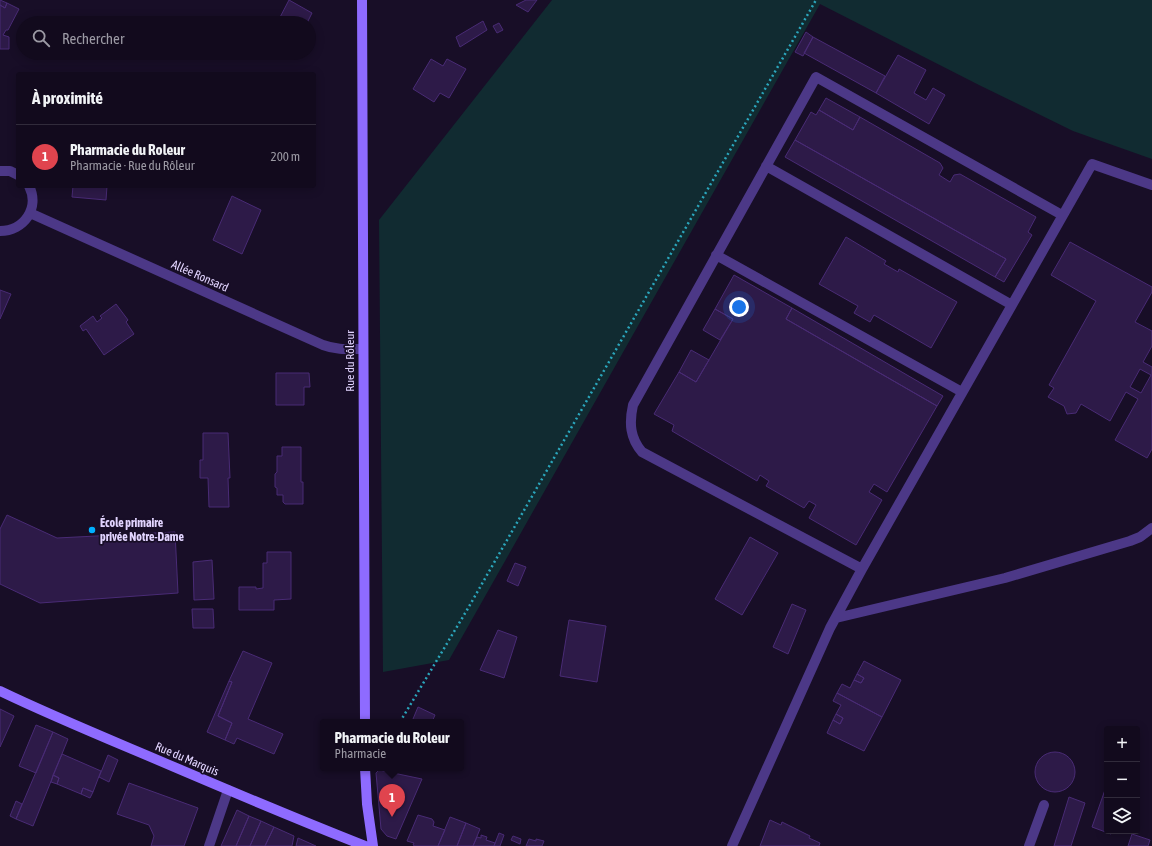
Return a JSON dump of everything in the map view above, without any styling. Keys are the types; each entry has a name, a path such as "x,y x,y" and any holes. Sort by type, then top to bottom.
{"street":[{"name":"Rue du Rôleur","path":"362,0 364,719"},
{"path":"862,569 642,452 633,438 630,422 633,405 816,77 1062,215"},
{"path":"732,846 836,618 862,569 1092,164 1152,185"},
{"path":"766,166 1012,305"},
{"path":"0,171 10,171 16,174"},
{"path":"0,231 11,230 20,225 30,213 32,198 30,188"},
{"name":"Allée Ronsard","path":"30,213 323,345 340,349 363,349"},
{"path":"716,255 962,392"},
{"path":"836,618 1021,574 1130,541 1140,537 1152,528"},
{"name":"Rue du Marquis","path":"0,691 43,712 308,824 365,846"},
{"path":"365,771 367,804 373,846"},
{"path":"208,846 228,790"},
{"path":"1029,846 1044,805"}],"path":[{"path":"402,719 475,596 816,0"}],"green space":[{"path":"552,0 1152,0 1152,159 1073,131 820,4 449,660 383,672 379,220"}],"building":[{"path":"0,0 7,3 5,8 0,5"},
{"path":"289,0 312,13 310,16 281,16"},
{"path":"526,0 537,0 528,12 516,5"},
{"path":"7,3 19,9 8,30 6,30 3,35 9,37 9,49 0,49 0,5 5,8"},
{"path":"483,21 487,30 460,47 456,37"},
{"path":"499,23 503,30 497,33 493,26"},
{"path":"806,32 813,37 803,56 795,52"},
{"path":"813,37 885,76 876,93 804,53"},
{"path":"898,55 926,70 914,93 926,100 933,88 945,95 929,124 876,93"},
{"path":"431,59 443,66 447,59 466,69 449,98 440,93 434,102 413,89"},
{"path":"826,98 860,117 853,130 819,110"},
{"path":"819,110 853,130 860,117 940,163 943,168 939,175 950,182 954,175 960,174 1036,217 1028,232 1032,235 1004,282 995,277 1006,259 795,140 811,112 816,115"},
{"path":"795,140 1006,259 995,277 785,157"},
{"path":"73,188 107,188 106,200 72,197"},
{"path":"232,196 261,210 242,254 213,240"},
{"path":"846,237 886,261 884,264 898,272 899,269 957,302 931,348 874,315 870,322 854,313 858,306 819,284"},
{"path":"1070,242 1152,287 1152,292 1135,322 1152,331 1152,346 1143,362 1152,367 1152,449 1147,458 1115,440 1138,399 1126,392 1110,421 1081,404 1076,413 1067,414 1064,406 1048,397 1054,388 1049,385 1096,301 1051,275","holes":["1140,369 1151,375 1141,393 1130,387"]},
{"path":"734,275 792,308 786,319 937,406 887,492 874,484 869,492 882,500 856,545 809,518 816,505 809,501 804,508 766,486 769,481 760,475 757,481 672,431 674,425 654,414 679,372 696,382 733,319 715,309"},
{"path":"0,290 11,294 0,319"},
{"path":"116,304 128,320 126,322 134,334 104,355 86,329 83,331 80,326 93,316 97,322 102,318 100,316"},
{"path":"792,308 943,396 937,406 786,319"},
{"path":"715,309 733,319 720,340 703,330"},
{"path":"691,350 709,360 696,382 679,372"},
{"path":"276,373 309,373 310,387 304,387 304,405 276,405"},
{"path":"203,433 228,433 230,478 228,478 229,507 209,507 208,478 200,478 200,460 203,460"},
{"path":"282,447 301,447 301,482 303,482 303,504 285,504 283,502 283,495 277,495 277,488 275,487 275,474 277,472 277,456 282,456"},
{"path":"7,515 57,538 175,532 178,593 40,603 0,584 0,529"},
{"path":"750,537 778,553 742,615 715,599"},
{"path":"267,552 291,552 291,599 274,600 274,610 239,610 239,587 256,587 256,589 263,588 263,563 267,563"},
{"path":"212,560 214,599 194,600 193,562"},
{"path":"515,563 526,567 518,586 507,581"},
{"path":"792,604 806,610 788,654 773,647"},
{"path":"192,609 213,609 214,628 193,628"},
{"path":"569,620 606,626 597,682 560,676"},
{"path":"498,630 517,637 504,678 480,670"},
{"path":"243,651 272,663 248,719 283,734 274,754 237,738 234,744 225,740 232,723 218,716 232,682 229,681"},
{"path":"864,661 901,680 882,717 837,693 842,684 850,688 854,680 861,683 864,678 857,674"},
{"path":"857,674 864,678 861,683 854,680"},
{"path":"229,681 232,682 218,716 232,723 225,740 207,732"},
{"path":"837,693 882,717 864,751 827,733 833,720 840,724 843,718 836,714 841,705 833,701"},
{"path":"418,707 435,715 433,719 413,719"},
{"path":"0,709 14,716 0,747"},
{"path":"836,714 843,718 840,724 833,720"},
{"path":"36,725 53,732 36,773 19,766"},
{"path":"53,732 68,739 33,826 16,819"},
{"path":"1055,752 1063,754 1069,758 1073,764 1075,772 1073,780 1069,786 1063,790 1055,792 1047,790 1041,786 1037,780 1035,772 1037,764 1041,758 1047,754"},
{"path":"62,754 101,771 93,792 83,788 81,794 57,784 59,778 53,775"},
{"path":"108,755 118,760 109,782 99,777"},
{"path":"378,771 384,771 422,779 396,839 387,836 381,829 376,773"},
{"path":"53,775 59,778 57,784 51,782"},
{"path":"129,783 198,808 184,846 151,846 154,836 149,825 117,814"},
{"path":"83,788 93,792 90,798 81,794"},
{"path":"1104,793 1104,831 1092,827"},
{"path":"1069,797 1085,803 1071,846 1054,846"},
{"path":"16,801 22,804 16,819 10,816"},
{"path":"237,810 249,816 236,846 221,846"},
{"path":"418,815 432,819 434,822 433,826 445,830 438,846 415,846 413,845 414,843 407,841"},
{"path":"249,816 261,821 250,846 236,846"},
{"path":"450,817 466,823 457,846 438,846"},
{"path":"770,820 781,825 782,822 810,836 809,838 820,843 819,846 760,846"},
{"path":"261,821 274,827 265,846 250,846"},
{"path":"466,823 480,829 473,846 457,846"},
{"path":"274,827 294,836 292,846 265,846"},
{"path":"499,833 504,835 500,846 494,846"},
{"path":"1132,834 1150,840 1148,846 1128,846"},
{"path":"481,835 487,837 486,840 495,843 494,846 473,846 477,837 481,838"},
{"path":"513,836 521,839 520,844 511,840"},
{"path":"298,838 316,846 296,846"},
{"path":"529,839 544,841 542,846 526,846"}],"place":[{"name":"École primaire privée Notre-Dame","path":"92,530"},
{"name":"Pharmacie du Roleur","path":"392,817"}]}
